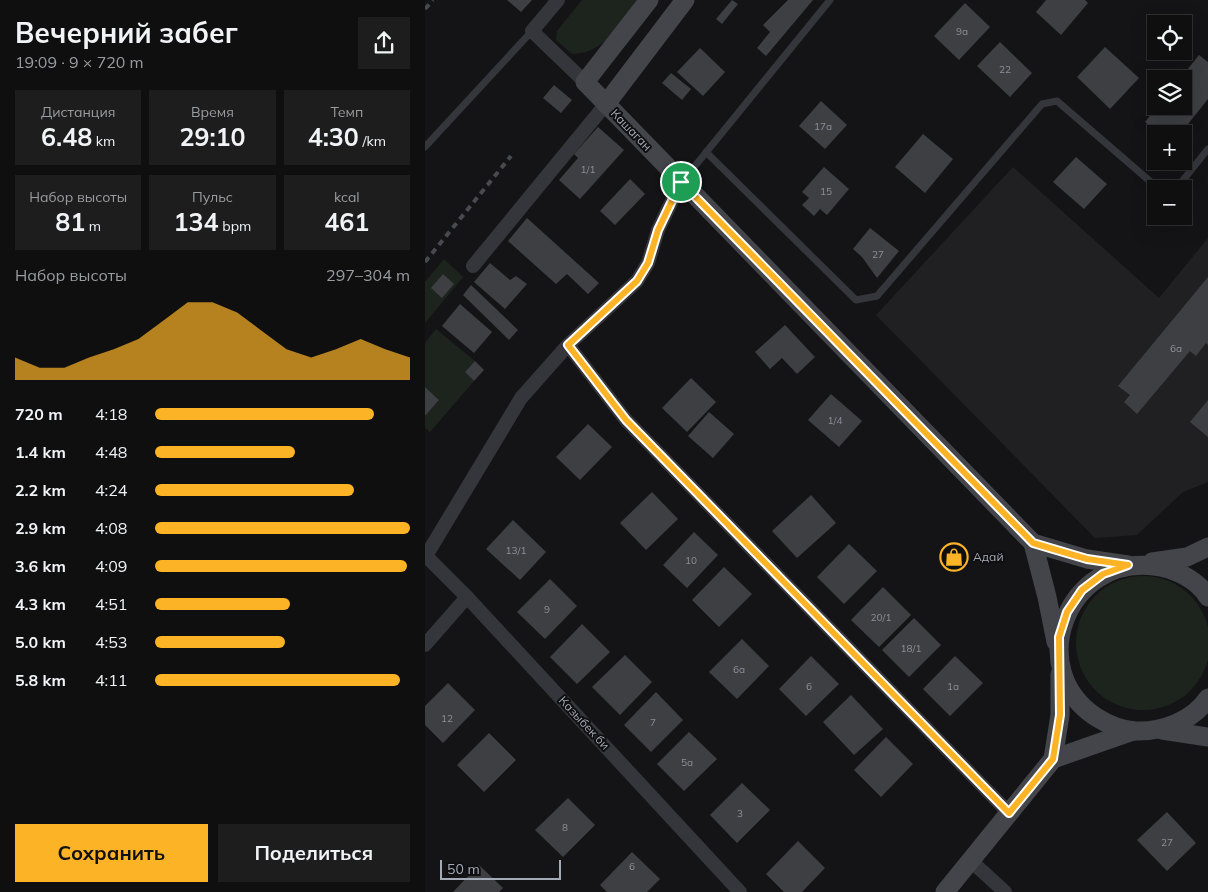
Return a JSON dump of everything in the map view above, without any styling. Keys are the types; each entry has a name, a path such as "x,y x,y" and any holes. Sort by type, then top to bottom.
{"street":[{"path":"557,0 532,31 585,82 649,0"},
{"path":"473,266 606,104 685,0"},
{"name":"Кашаган","path":"585,82 1033,543"},
{"path":"426,556 521,398 568,345 637,281 648,263 658,230 681,182"},
{"path":"568,345 626,420 1009,813"},
{"path":"1033,543 1087,559 1165,567 1187,577 1208,597"},
{"path":"1033,543 1047,596 1060,664 1069,689 1085,710 1108,724 1134,731"},
{"path":"945,892 1053,759 1060,715 1059,637 1067,612 1082,590 1103,574 1134,565 1187,557 1208,547"},
{"name":"Казыбек би","path":"426,556 467,596 740,892"},
{"path":"425,645 467,596"},
{"path":"1160,730 1184,720 1208,698"},
{"path":"1053,759 1134,731 1160,730 1208,737"},
{"path":"970,860 1005,892"}],"lane":[{"path":"681,182 830,0"},
{"path":"425,147 532,31"},
{"path":"706,152 856,300 877,296 1042,104 1057,101 1149,180"},
{"path":"1183,180 1208,149"}],"shaded area":[{"path":"582,0 638,0 611,36 603,43 594,49 572,54 556,40 557,31"},
{"path":"1013,167 1159,298 1208,238 1208,482 1183,492 1137,535 1095,538 876,315"},
{"path":"444,259 463,277 425,323 425,282"},
{"path":"436,329 475,361 465,372 474,381 430,432 425,428 425,416 439,400 425,387 425,343"},
{"path":"1143,576 1168,582 1190,596 1198,606 1208,630 1208,656 1198,680 1190,690 1168,704 1143,710 1118,704 1096,690 1082,668 1076,643 1082,618 1096,596 1118,582"}],"building":[{"path":"507,0 532,0 521,12"},
{"path":"732,0 738,4 722,24 716,19"},
{"path":"788,0 813,0 766,56 757,48 770,32 763,25"},
{"path":"1046,0 1085,0 1088,3 1061,35 1036,12"},
{"path":"965,3 990,27 959,60 934,36"},
{"path":"1000,42 1032,73 1010,97 977,66"},
{"path":"1105,47 1139,78 1110,109 1077,77"},
{"path":"700,48 725,72 703,96 677,72"},
{"path":"1199,55 1208,62 1208,99 1187,125 1148,125 1145,122 1151,115 1192,115 1192,70 1187,70"},
{"path":"671,73 691,89 682,100 662,83"},
{"path":"554,85 572,100 561,113 543,98"},
{"path":"821,101 847,125 825,149 799,126"},
{"path":"598,127 624,150 580,199 559,180 578,158 574,154"},
{"path":"923,134 953,159 925,193 895,167"},
{"path":"1076,157 1107,184 1084,209 1053,182"},
{"path":"824,167 849,189 827,215 820,209 814,216 802,205 809,198 802,192"},
{"path":"630,179 645,194 615,225 600,211"},
{"path":"527,218 599,283 588,294 567,274 556,284 508,241"},
{"path":"870,228 899,251 877,278 862,257 853,249"},
{"path":"490,263 510,280 516,276 527,284 505,309 474,282"},
{"path":"443,274 454,284 442,298 431,288"},
{"path":"1208,277 1208,345 1206,343 1196,356 1190,351 1137,414 1124,402 1130,395 1118,386"},
{"path":"471,285 518,330 509,340 463,295"},
{"path":"460,304 492,332 474,353 442,326"},
{"path":"785,325 815,357 797,374 782,358 770,369 755,352"},
{"path":"475,361 484,370 474,381 465,372"},
{"path":"691,378 716,402 687,432 662,408"},
{"path":"425,387 439,400 425,416"},
{"path":"831,394 862,421 839,447 808,420"},
{"path":"1208,400 1208,437 1190,422"},
{"path":"709,412 734,434 713,458 688,436"},
{"path":"588,424 612,447 580,480 556,457"},
{"path":"652,492 678,519 646,550 620,523"},
{"path":"811,495 836,523 797,558 772,531"},
{"path":"513,520 546,552 520,580 486,549"},
{"path":"694,532 718,555 687,588 663,565"},
{"path":"849,544 877,571 844,604 817,577"},
{"path":"724,567 752,594 719,627 692,600"},
{"path":"550,579 577,606 545,639 517,612"},
{"path":"883,587 911,615 879,647 851,620"},
{"path":"914,618 941,645 909,677 882,650"},
{"path":"582,624 610,652 577,684 550,657"},
{"path":"742,639 769,666 737,699 709,672"},
{"path":"625,655 652,682 620,715 592,687"},
{"path":"811,656 839,684 806,716 779,689"},
{"path":"955,656 983,683 950,716 923,689"},
{"path":"448,683 475,710 443,743 425,725 425,706"},
{"path":"656,692 683,720 651,752 624,725"},
{"path":"851,695 883,729 854,755 823,722"},
{"path":"689,732 717,759 684,791 657,764"},
{"path":"489,733 516,760 484,792 457,765"},
{"path":"886,737 913,764 881,797 854,770"},
{"path":"742,783 770,810 737,843 710,815"},
{"path":"568,798 595,825 563,857 535,830"},
{"path":"1167,812 1196,843 1167,871 1137,840"},
{"path":"798,841 825,868 802,892 784,892 766,874"},
{"path":"632,852 660,879 647,892 607,892 600,885"},
{"path":"479,865 503,888 499,892 453,892"}],"railway":[{"path":"425,9 433,0"},
{"path":"425,262 511,156"}],"place":[{"name":"Адай","path":"954,557"}],"route":[{"path":"681,182 938,448 1033,543 1087,559 1128,565 1103,574 1082,590 1067,612 1059,637 1060,715 1053,759 1009,813 626,420 568,345 637,281 648,263 658,230 681,182"}]}
